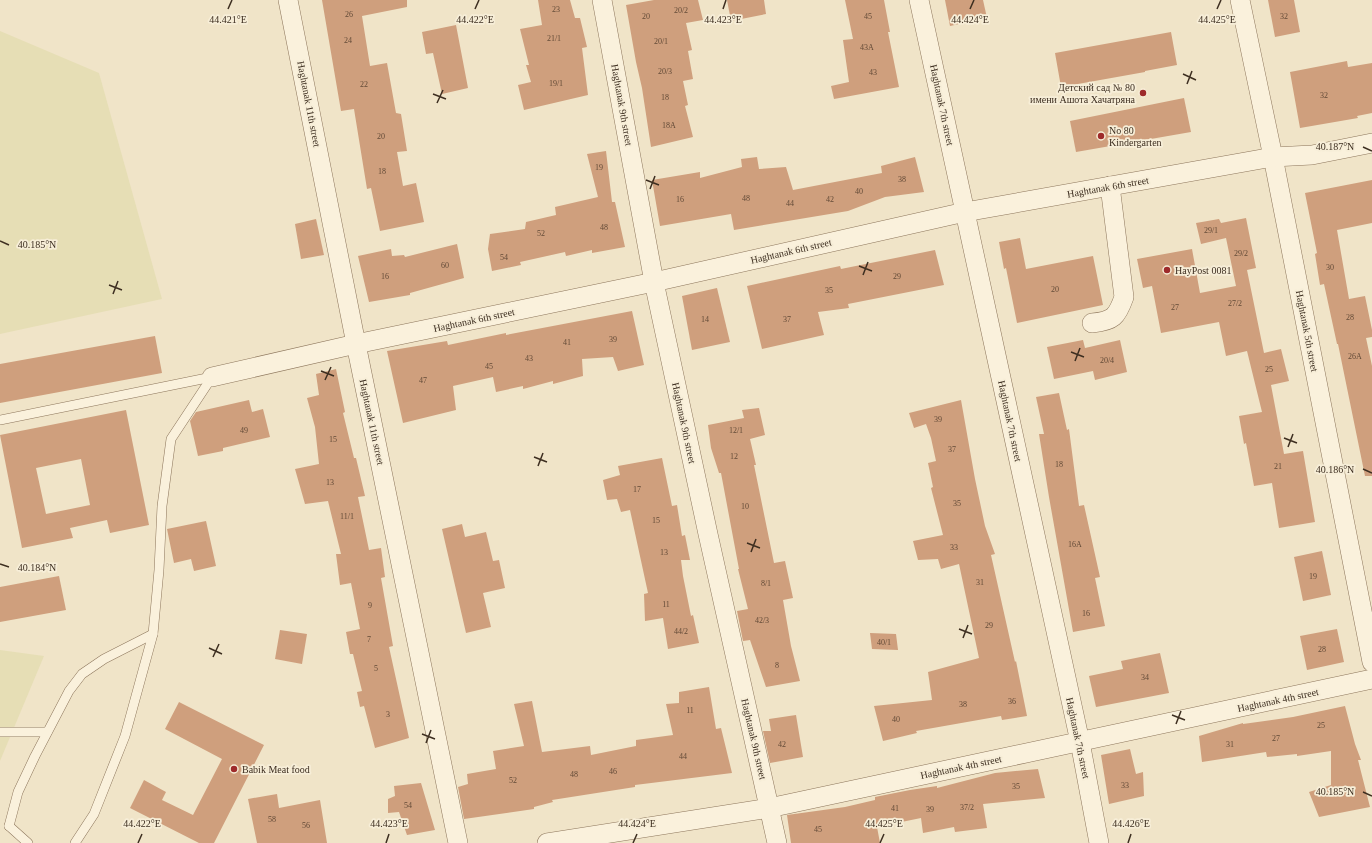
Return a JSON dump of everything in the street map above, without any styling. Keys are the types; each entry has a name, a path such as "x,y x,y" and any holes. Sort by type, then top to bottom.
{"street":[{"name":"Haghtanak 11th street","path":"288,0 356,344 458,843"},
{"name":"Haghtanak 9th street","path":"602,0 654,282 708,534 777,843"},
{"name":"Haghtanak 7th street","path":"919,0 1080,742 1099,843"},
{"name":"Haghtanak 5th street","path":"1240,0 1273,157 1372,662"},
{"name":"Haghtanak 6th street","path":"212,377 356,344 654,282 965,212 1273,157 1312,155 1372,143"},
{"path":"1092,323 1106,322 1119,312 1124,297 1110,186"},
{"name":"Haghtanak 4th street","path":"547,843 769,808 1372,679"}],"lane":[{"path":"0,420 212,377"},
{"path":"75,843 94,814 125,736 153,634 159,570 162,506 171,439 212,377"},
{"path":"28,843 4,827 18,792 69,691 82,674 104,658 153,634"},
{"path":"0,732 47,732"}],"shaded area":[{"path":"0,31 99,73 162,299 0,334"},
{"path":"0,650 44,656 0,761"}],"building":[{"path":"322,0 407,0 407,7 362,16 370,66 387,63 396,113 401,114 407,151 397,152 403,186 416,183 424,222 380,231 371,188 367,189 354,109 341,111"},
{"path":"538,0 570,0 575,18 580,18 587,47 582,48 588,95 524,110 518,85 531,82 526,65 529,65 520,29 542,25"},
{"path":"654,0 698,0 703,20 686,23 692,50 688,51 693,79 683,81 688,105 685,106 693,137 651,147 642,88 626,5"},
{"path":"727,0 764,0 766,14 731,21"},
{"path":"845,0 884,0 890,32 888,32 899,87 834,99 831,86 849,82 843,40 853,39"},
{"path":"945,0 983,0 987,18 950,26"},
{"path":"1268,0 1294,0 1300,32 1275,37"},
{"path":"456,25 468,88 442,94 433,53 426,54 422,32"},
{"path":"1171,32 1177,65 1061,87 1055,53"},
{"path":"1347,61 1348,67 1372,63 1372,113 1357,116 1358,118 1300,128 1290,72"},
{"path":"1184,98 1191,132 1076,152 1070,121"},
{"path":"606,151 612,202 615,202 625,247 592,253 592,250 566,256 565,252 520,262 521,265 492,271 488,249 490,234 525,229 526,222 556,215 555,207 598,197 587,154"},
{"path":"757,157 759,169 786,167 793,190 882,173 881,166 915,157 924,192 885,197 848,211 734,230 731,214 660,226 652,180 700,172 700,178 742,167 741,159"},
{"path":"1372,180 1372,223 1337,230 1349,299 1365,296 1372,330 1372,337 1366,338 1372,366 1372,476 1365,476 1324,284 1320,285 1315,254 1317,253 1305,193"},
{"path":"1246,218 1256,268 1247,270 1264,353 1281,349 1289,381 1271,385 1284,454 1303,451 1315,522 1279,528 1272,483 1254,486 1246,443 1244,444 1239,416 1262,412 1247,351 1226,356 1219,322 1161,333 1152,286 1143,288 1137,259 1192,249 1200,293 1236,286 1226,238 1201,244 1196,223 1219,219 1221,223"},
{"path":"316,219 324,255 301,259 295,224"},
{"path":"1020,238 1026,269 1093,256 1103,305 1017,323 999,242"},
{"path":"457,244 464,278 410,293 410,295 369,302 358,256 391,249 392,256 404,255 405,257"},
{"path":"935,250 944,285 848,304 849,308 818,312 824,335 762,349 747,286 840,266 841,269"},
{"path":"717,288 730,342 692,350 682,296"},
{"path":"632,311 644,365 618,371 613,357 582,359 583,376 553,384 553,381 523,389 523,386 496,392 493,377 453,386 456,410 403,423 387,351 447,341 448,345 506,333 506,335"},
{"path":"155,336 162,373 0,403 0,364"},
{"path":"1083,340 1085,348 1120,340 1127,372 1095,380 1093,371 1054,379 1047,347"},
{"path":"336,369 345,412 343,413 365,496 358,497 369,550 381,548 385,577 381,578 393,646 389,647 409,738 375,748 364,706 360,707 357,692 362,691 353,654 350,654 346,632 360,629 351,583 340,585 336,554 341,554 328,501 305,504 295,469 319,464 315,427 307,398 319,395 316,374"},
{"path":"1059,393 1067,430 1069,429 1079,506 1084,505 1100,577 1095,578 1105,626 1073,632 1039,434 1044,434 1036,397"},
{"path":"249,400 252,412 263,409 270,437 223,448 223,451 198,456 190,421 196,412"},
{"path":"961,400 975,479 985,526 995,554 991,555 1015,662 1016,661 1027,716 1002,720 1001,716 916,731 917,733 883,741 874,706 932,700 928,672 979,658 959,564 941,569 938,559 918,560 913,541 943,535 931,488 933,487 928,463 936,461 931,438 926,424 914,428 909,413"},
{"path":"759,408 765,435 750,439 774,563 785,561 793,598 783,600 791,646 800,681 766,687 750,640 743,641 737,611 748,609 738,569 721,473 719,473 711,448 708,425 744,418 742,410"},
{"path":"126,410 149,525 110,533 107,520 70,528 73,538 22,548 0,435","holes":["81,459 90,505 46,514 36,468"]},
{"path":"662,458 672,506 677,505 682,536 685,535 690,560 681,560 691,616 693,615 699,643 668,649 663,618 645,621 644,594 648,593 630,510 621,512 617,499 607,500 603,480 620,475 618,466"},
{"path":"206,521 216,566 194,571 191,559 174,563 167,529"},
{"path":"462,524 465,537 486,532 493,561 499,560 505,588 483,593 491,627 466,633 442,529"},
{"path":"1322,551 1331,595 1303,601 1294,557"},
{"path":"59,576 66,610 0,622 0,587"},
{"path":"1337,629 1344,662 1307,670 1300,636"},
{"path":"280,630 307,634 302,664 275,659"},
{"path":"870,633 896,634 898,650 872,649"},
{"path":"1160,653 1169,693 1096,707 1089,676 1123,669 1121,661"},
{"path":"709,687 716,729 721,728 732,773 635,785 635,787 552,800 553,802 534,807 534,809 464,819 458,787 468,784 467,774 496,769 493,751 524,746 514,704 532,701 542,752 590,746 591,755 636,746 636,740 673,735 666,704 679,703 679,692"},
{"name":"Babik Meat food","path":"179,702 264,745 214,843 199,843 130,808 144,780 166,792 162,800 193,815 222,759 165,729"},
{"path":"1345,706 1355,744 1361,760 1358,760 1370,807 1319,817 1309,792 1331,785 1331,751 1297,756 1297,754 1267,757 1266,752 1202,762 1199,736 1243,723 1293,717"},
{"path":"796,715 803,757 770,763 763,731 771,731 769,719"},
{"path":"1130,749 1136,774 1143,772 1144,796 1109,804 1101,755"},
{"path":"1038,769 1045,798 983,804 987,828 955,832 954,827 923,833 921,818 877,827 880,843 791,843 787,815 845,807 875,800 875,797 937,786 937,788 995,773"},
{"path":"421,783 435,830 407,835 399,812 388,813 388,799 395,796 394,786"},
{"path":"277,794 279,808 320,800 327,843 257,843 248,799"}],"place":[{"name":"Детский сад № 80 имени Ашота Хачатряна","path":"1143,93"},
{"name":"No 80 Kindergarten","path":"1101,136"},
{"name":"HayPost 0081","path":"1167,270"},
{"name":"Babik Meat food","path":"234,769"}]}
